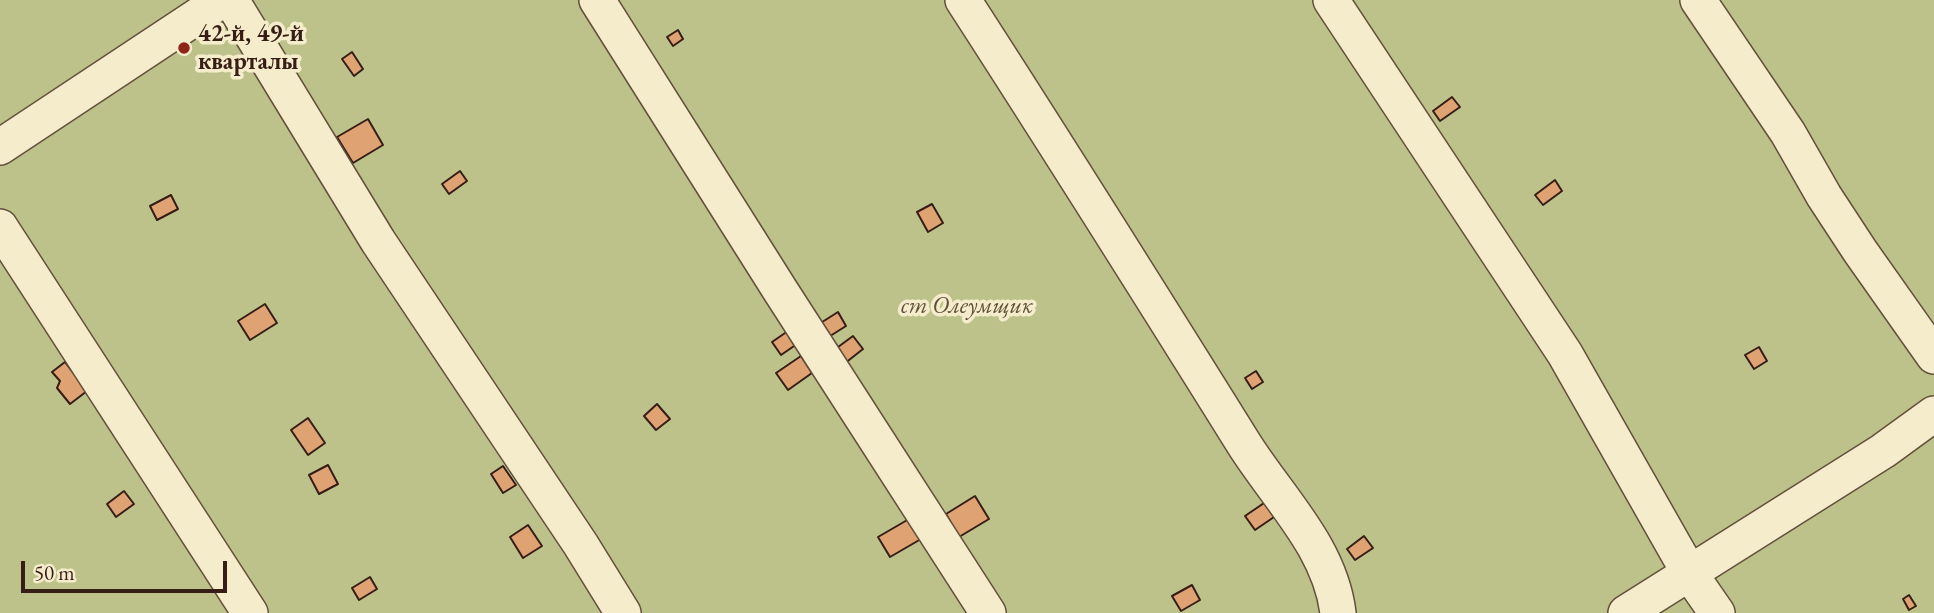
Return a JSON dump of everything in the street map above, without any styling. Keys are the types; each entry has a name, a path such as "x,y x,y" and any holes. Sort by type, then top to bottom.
{"lane":[{"path":"0,147 222,0"},
{"path":"230,0 378,241 581,545 623,613"},
{"path":"597,0 988,613"},
{"path":"963,0 1249,453 1320,555 1333,584 1338,613"},
{"path":"1331,0 1566,354 1690,574 1717,613"},
{"path":"1698,0 1788,133 1860,251 1934,356"},
{"path":"0,227 250,613"},
{"path":"1626,613 1883,451 1934,414"}],"green space":[{"name":"ст Олеумщик","path":"0,0 1934,0 1934,613 0,613"}],"building":[{"path":"678,30 683,39 673,46 667,37"},
{"path":"352,52 363,69 354,76 342,59"},
{"path":"1452,97 1460,107 1440,121 1433,111"},
{"path":"368,119 383,145 353,163 337,137"},
{"path":"460,171 467,181 449,194 442,184"},
{"path":"1555,180 1562,191 1543,205 1535,195"},
{"path":"171,195 178,209 157,220 150,206"},
{"path":"932,204 943,223 928,232 917,212"},
{"path":"265,304 277,323 250,340 238,321"},
{"path":"838,312 846,326 827,338 819,324"},
{"path":"788,331 797,344 781,355 772,342"},
{"path":"853,336 863,349 844,364 834,350"},
{"path":"1759,347 1767,361 1754,369 1745,355"},
{"path":"801,356 812,373 788,390 776,373"},
{"path":"65,362 87,391 70,404 57,388 60,381 52,372"},
{"path":"1256,371 1263,382 1252,389 1245,378"},
{"path":"657,404 670,419 656,430 644,416"},
{"path":"308,418 325,443 308,455 291,430"},
{"path":"328,465 338,484 319,494 309,475"},
{"path":"503,466 516,485 503,493 491,474"},
{"path":"124,491 134,504 116,517 107,504"},
{"path":"975,496 989,519 959,537 946,514"},
{"path":"1264,503 1274,517 1255,530 1245,516"},
{"path":"909,519 921,539 890,557 878,537"},
{"path":"528,525 542,546 523,558 510,537"},
{"path":"1364,536 1373,548 1355,560 1347,549"},
{"path":"370,577 377,589 359,600 352,588"},
{"path":"1192,585 1200,600 1181,611 1172,596"},
{"path":"1909,595 1916,606 1909,610 1903,599"}],"place":[{"name":"42-й, 49-й кварталы","path":"184,48"}]}
